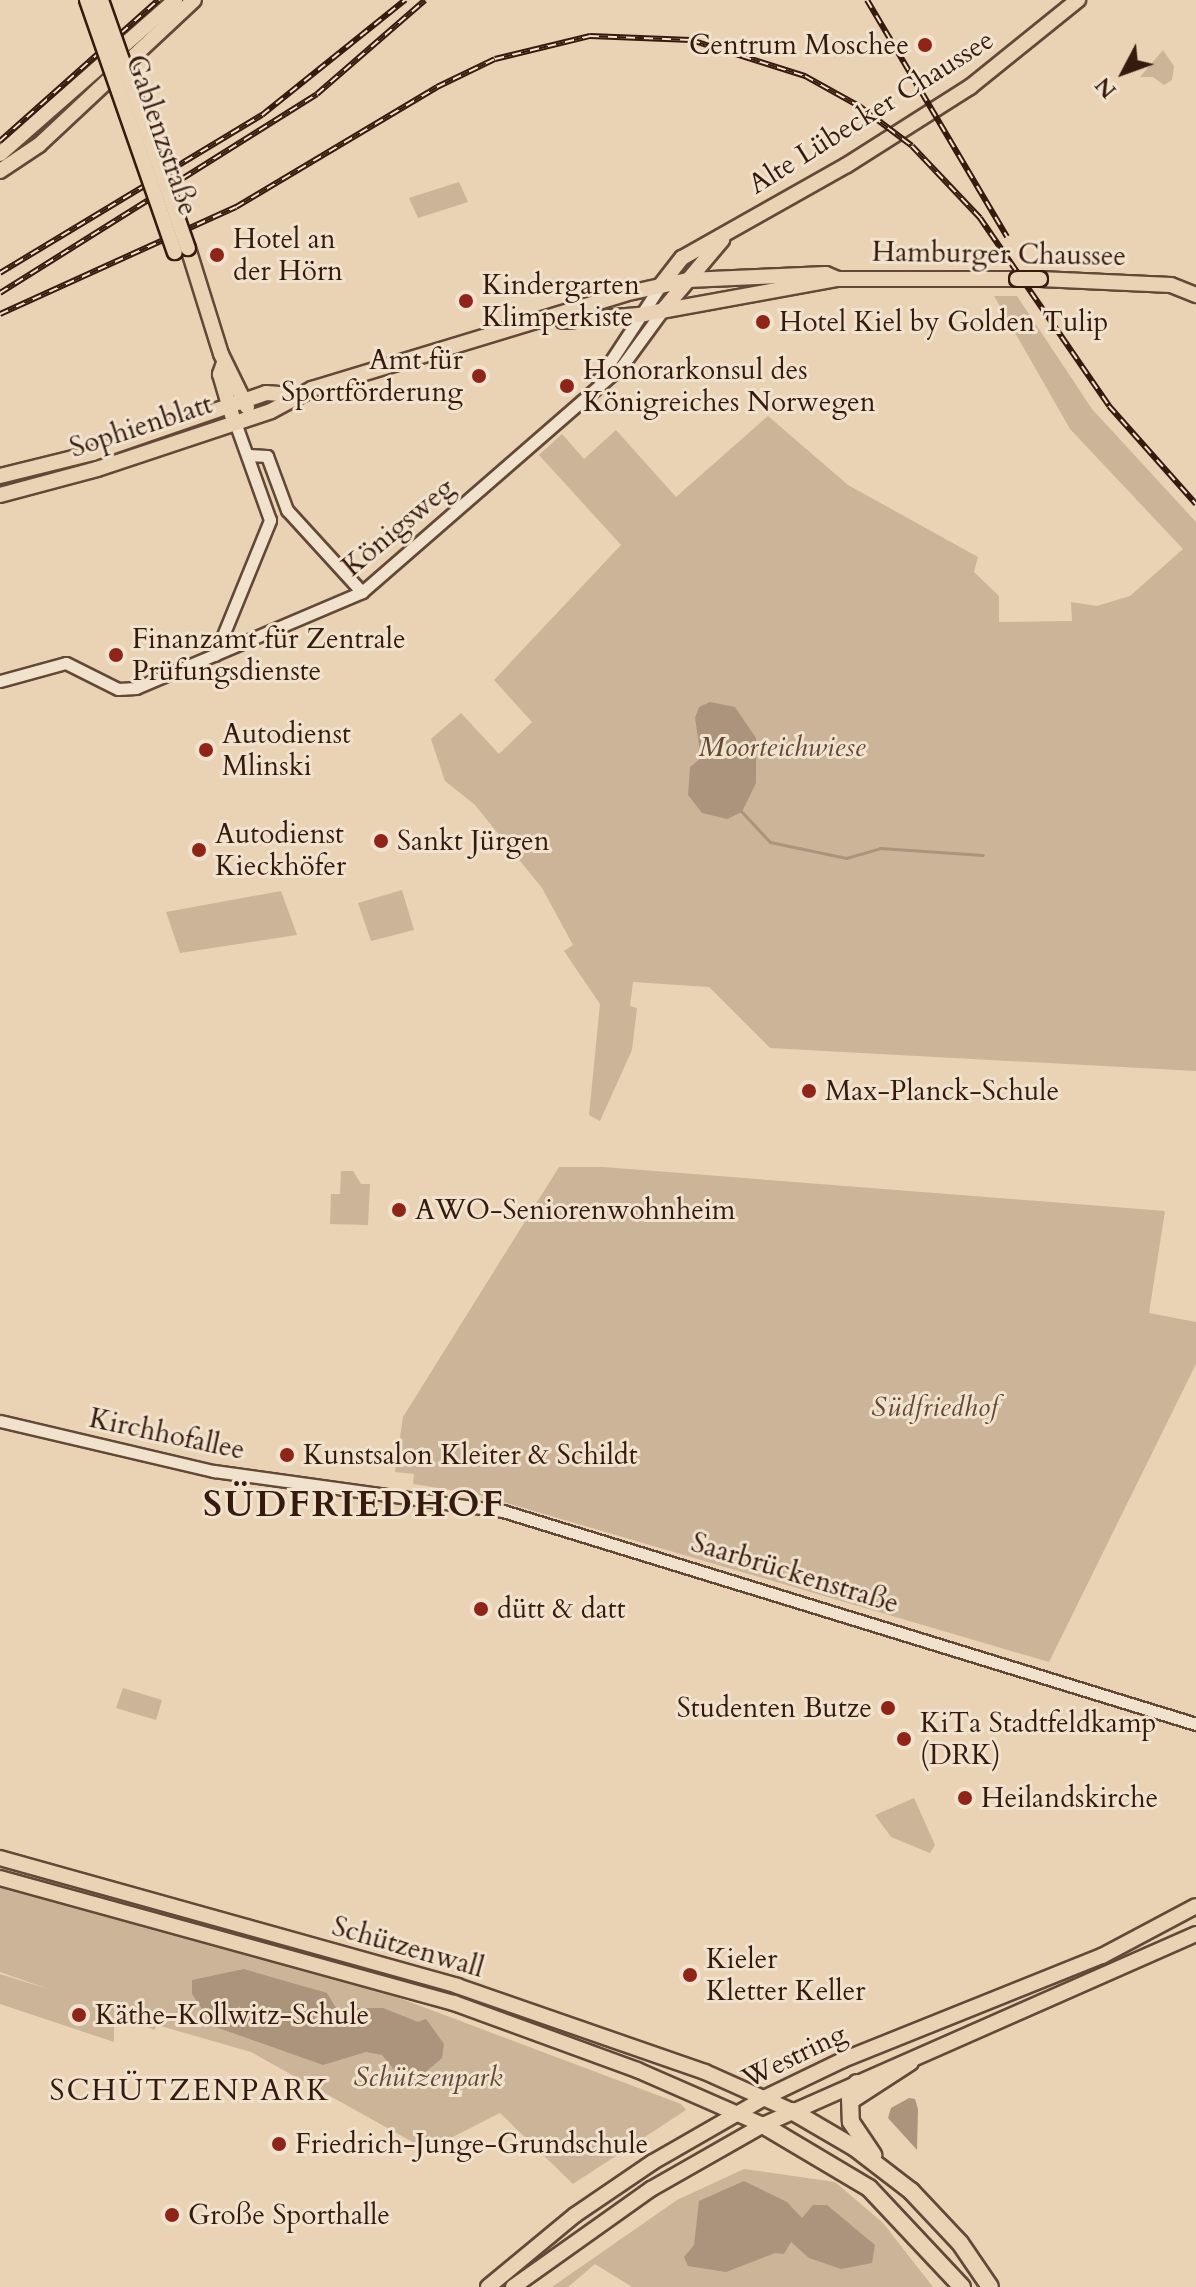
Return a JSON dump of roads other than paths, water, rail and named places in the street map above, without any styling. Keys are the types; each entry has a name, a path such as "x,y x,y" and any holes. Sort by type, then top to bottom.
{"highway":[{"path":"850,2103 910,2062"},
{"path":"857,2083 850,2103 853,2127 881,2166 943,2224 990,2287"},
{"path":"792,2111 881,2166"},
{"path":"763,2125 804,2145 882,2199 962,2287"}],"main road":[{"name":"Gablenzstraße","path":"87,0 224,363 251,417"},
{"name":"Gablenzstraße","path":"101,0 181,250"},
{"path":"0,154 20,140 175,0"},
{"path":"0,171 39,145 194,0"},
{"name":"Alte Lübecker Chaussee","path":"660,286 682,258 726,235 970,87 1078,0"},
{"name":"Alte Lübecker Chaussee","path":"663,310 726,235"},
{"name":"Hamburger Chaussee","path":"660,286 688,280 826,274 838,279"},
{"name":"Hamburger Chaussee","path":"639,315 838,279 1040,279 1159,284 1196,295"},
{"name":"Hamburger Chaussee","path":"1159,284 1196,303"},
{"name":"Sophienblatt","path":"0,476 93,453 274,391 293,395 660,286"},
{"name":"Sophienblatt","path":"547,321 639,315"},
{"name":"Gablenzstraße","path":"224,363 220,374 235,422"},
{"name":"Sophienblatt","path":"0,495 97,469 281,407 293,395"},
{"name":"Schützenwall","path":"0,1858 457,1986 766,2097 792,2111"},
{"name":"Schützenwall","path":"0,1878 454,2003 763,2125"},
{"name":"Westring","path":"488,2287 575,2215 766,2097 843,2060 1087,1962 1196,1906"},
{"name":"Westring","path":"513,2287 651,2189 763,2125 1196,1934"}],"street":[{"name":"Königsweg","path":"593,389 660,286"},
{"name":"Königsweg","path":"0,681 66,663 118,689 136,688 362,592 622,366 663,310"},
{"path":"215,655 268,530 248,455 235,422"},
{"path":"248,455 267,456 287,510 362,592"},
{"name":"Kirchhofallee","path":"0,1421 214,1471 374,1491"},
{"name":"Saarbrückenstraße","path":"374,1491 472,1503 550,1524 1196,1724"}],"waterway":[{"path":"742,812 770,842 846,858 880,848 983,855"}],"railway":[{"path":"0,141 158,0"},
{"path":"0,273 262,115 405,0"},
{"path":"0,293 317,94 425,0"},
{"path":"867,0 1007,237"},
{"path":"0,314 236,207 437,87 495,59 590,36 691,40 805,76 859,106 912,146 980,218 1109,406 1196,504"}],"place":[{"name":"Centrum Moschee","path":"925,45"},
{"name":"Hotel an der Hörn","path":"217,255"},
{"name":"Kindergarten Klimperkiste","path":"466,301"},
{"name":"Hotel Kiel by Golden Tulip","path":"763,322"},
{"name":"Amt für Sportförderung","path":"479,376"},
{"name":"Honorarkonsul des Königreiches Norwegen","path":"567,386"},
{"name":"Finanzamt für Zentrale Prüfungsdienste","path":"116,655"},
{"name":"Autodienst Mlinski","path":"206,750"},
{"name":"Sankt Jürgen","path":"381,841"},
{"name":"Autodienst Kieckhöfer","path":"199,850"},
{"name":"Max-Planck-Schule","path":"809,1091"},
{"name":"AWO-Seniorenwohnheim","path":"399,1210"},
{"name":"Kunstsalon Kleiter & Schildt","path":"287,1455"},
{"name":"dütt & datt","path":"481,1609"},
{"name":"Studenten Butze","path":"888,1708"},
{"name":"KiTa Stadtfeldkamp (DRK)","path":"904,1739"},
{"name":"Heilandskirche","path":"965,1798"},
{"name":"Kieler Kletter Keller","path":"690,1975"},
{"name":"Käthe-Kollwitz-Schule","path":"79,2015"},
{"name":"Friedrich-Junge-Grundschule","path":"279,2144"},
{"name":"Große Sporthalle","path":"172,2215"}],"district":[{"name":"SÜDFRIEDHOF","path":"354,1505"},
{"name":"SCHÜTZENPARK","path":"190,2091"}],"park label":[{"name":"Moorteichwiese","path":"782,747"},
{"name":"Südfriedhof","path":"935,1407"},
{"name":"Schützenpark","path":"428,2077"}]}
